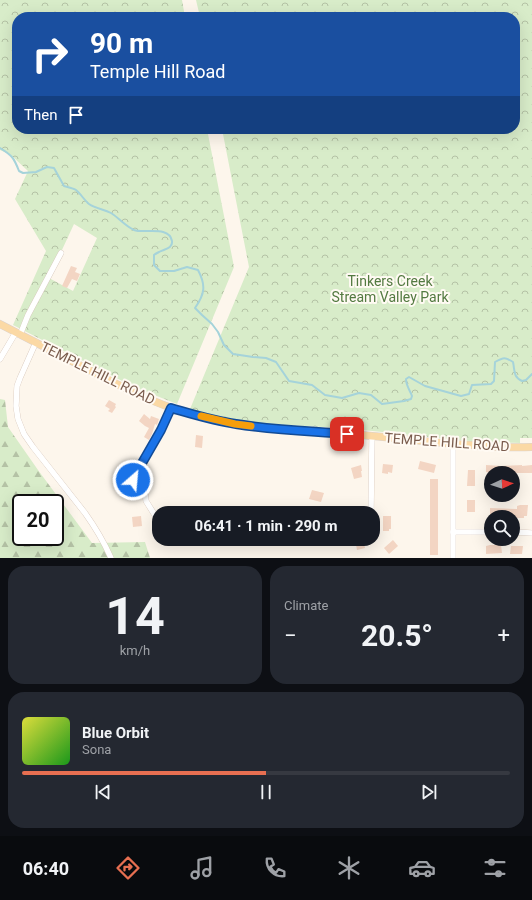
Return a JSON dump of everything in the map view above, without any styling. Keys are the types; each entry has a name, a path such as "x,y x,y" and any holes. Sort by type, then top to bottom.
{"main road":[{"name":"TEMPLE HILL ROAD","path":"0,324 152,401 214,420 254,427 453,444 498,447 532,447"}],"street":[{"path":"0,359 18,334 62,253"},
{"path":"36,342 17,386 16,406 18,419 24,434 33,447 92,522 111,558"},
{"path":"152,511 146,501 145,490 134,483 133,480 161,430 171,408"},
{"path":"371,506 372,436"},
{"path":"453,444 453,558"},
{"path":"453,532 484,532"},
{"path":"520,532 532,533"}],"green space":[{"path":"0,0 182,0 184,12 12,12 12,134 208,134 234,267 177,404 134,387 13,325 46,251 15,199 28,171 11,155 0,150","holes":["74,224 97,238 73,291 49,278"]},
{"name":"Tinkers Creek Stream Valley Park","path":"196,0 532,0 532,438 520,438 520,443 478,442 353,429 246,422 190,409 249,267 223,134 520,134 520,12 199,12"},
{"path":"0,399 5,400 8,427 56,494 12,494 12,546 64,546 64,505 92,543 145,542 150,558 0,558"}],"building":[{"path":"71,266 77,268 75,272 80,274 77,281 72,279 67,288 62,286"},
{"path":"109,400 116,404 116,407 112,413 108,411 110,409 105,406"},
{"path":"144,414 150,419 151,416 159,419 157,425 155,424 149,440 144,437 149,428 139,421"},
{"path":"196,435 203,436 202,448 195,447"},
{"path":"420,461 436,465 434,473 418,469"},
{"path":"383,464 393,465 392,473 382,473"},
{"path":"361,465 362,477 354,479 351,468"},
{"path":"532,465 532,473 520,473 520,466 501,466"},
{"path":"468,470 475,470 475,486 467,486"},
{"path":"430,479 438,479 438,555 430,555"},
{"path":"312,490 324,493 321,502 309,499"},
{"path":"467,500 475,500 475,512 467,512"},
{"path":"528,505 527,516 520,518 520,510 490,510 490,508 517,509 517,506"},
{"path":"141,516 142,526 133,527 132,517"},
{"path":"383,516 391,516 391,529 389,529 389,531 383,531"},
{"path":"393,540 398,546 389,554 384,548"},
{"path":"356,546 365,546 365,548 357,550"},
{"path":"486,546 501,546 502,553 486,554"},
{"path":"511,546 523,546 522,554 510,554"}],"waterway":[{"path":"0,148 12,157 19,171 23,173 36,172 47,167 54,168 64,186 76,190 89,204 94,207 111,213 134,230 156,231 166,233 170,236 172,241 171,246 154,255 154,265 160,271 174,271 187,267 198,270 201,275 203,289 201,298 195,308 212,324 218,332 224,345 233,354 266,358 276,362 289,381 312,385 325,395 342,398 359,393 371,395 382,404 411,399 412,396 406,381 409,377 425,386 461,396 469,394 472,385 491,384 494,381 495,362 503,358 513,362 516,376 522,381 526,380 532,374"}],"slow traffic":[{"path":"201,416 214,420 251,426"}],"route":[{"path":"133,480 161,430 171,408 214,420 254,427 347,434"}]}
